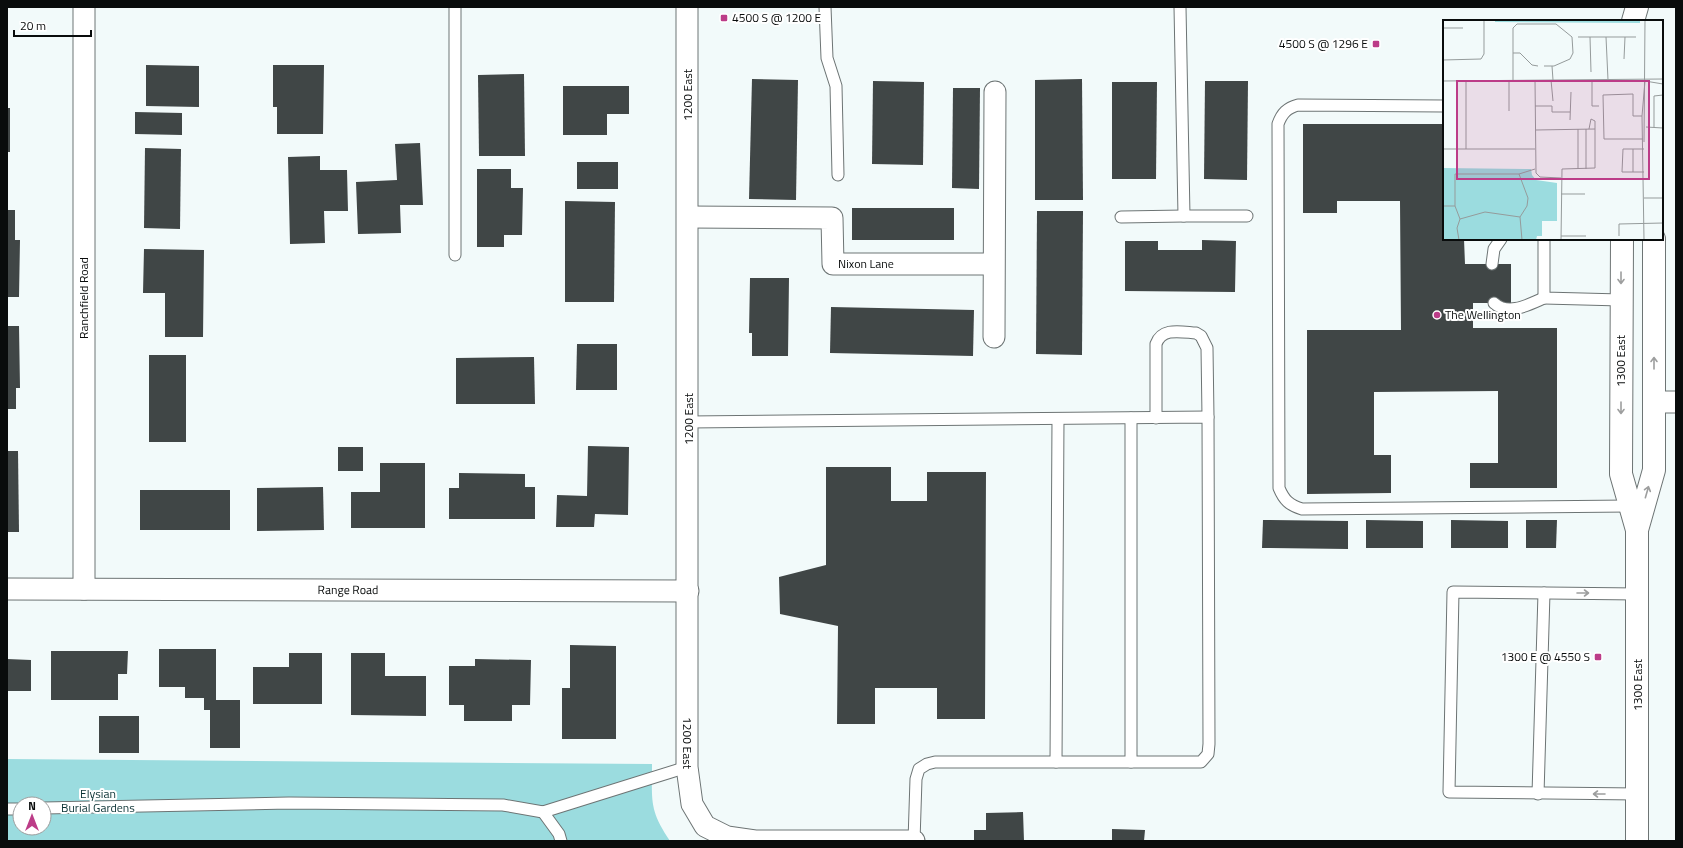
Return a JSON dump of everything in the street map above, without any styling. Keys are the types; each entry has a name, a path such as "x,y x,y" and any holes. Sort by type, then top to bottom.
{"main road":[{"path":"1633,20 1637,7"},
{"path":"1645,7 1649,20"},
{"name":"1300 East","path":"1622,240 1621,474 1637,530"},
{"name":"1300 East","path":"1637,841 1637,530 1654,470 1654,240"}],"street":[{"name":"Ranchfield Road","path":"84,7 84,589"},
{"name":"1200 East","path":"687,7 689,422 687,768 692,804 705,826 727,837 755,841 914,841"},
{"path":"994,337 993,264 995,92"},
{"name":"Nixon Lane","path":"688,217 832,218 833,264 993,264"},
{"path":"1654,402 1676,402"},
{"name":"Range Road","path":"7,589 688,591"}],"lane":[{"path":"455,7 455,254"},
{"path":"824,7 827,58 836,86 838,175"},
{"path":"1180,7 1184,216"},
{"path":"1443,106 1298,105 1289,108 1281,115 1278,124 1279,488 1283,498 1291,505 1302,509 1629,506"},
{"path":"1120,217 1247,216"},
{"path":"1492,264 1494,249 1500,240"},
{"path":"1544,240 1544,298"},
{"path":"1494,303 1498,307 1522,308 1544,298 1621,300"},
{"path":"914,841 916,779 919,769 927,764 935,762 1201,762 1208,754 1207,348 1201,336 1196,333 1171,332 1158,338 1156,344 1156,418"},
{"path":"689,422 1208,417"},
{"path":"1131,418 1131,762"},
{"path":"1056,762 1058,419"},
{"path":"1638,594 1453,592 1449,792 1638,794"},
{"path":"1538,794 1544,593"},
{"path":"52,808 289,803 503,805 543,812 687,768"},
{"path":"543,812 559,834 561,841"}],"green space":[{"name":"Elysian Burial Gardens","path":"7,759 652,764 653,805 658,821 670,841 7,841"}],"building":[{"path":"146,65 199,66 199,107 146,106"},
{"path":"273,65 324,65 323,134 277,134 277,107 273,107"},
{"path":"524,74 525,156 479,156 478,75"},
{"path":"752,79 798,80 796,200 749,199"},
{"path":"1082,79 1083,200 1035,200 1035,80"},
{"path":"873,81 924,82 923,165 872,164"},
{"path":"1205,81 1248,81 1247,180 1204,179"},
{"path":"1112,82 1157,82 1156,179 1112,179"},
{"path":"563,86 629,86 629,114 607,114 607,135 563,135"},
{"path":"953,88 980,88 979,189 952,188"},
{"path":"7,108 10,108 10,152 7,152"},
{"path":"135,112 182,113 182,135 135,134"},
{"name":"The Wellington","path":"1303,124 1443,124 1443,240 1464,240 1465,264 1511,264 1511,303 1473,303 1473,328 1557,328 1557,488 1470,488 1470,463 1498,463 1498,391 1374,392 1374,455 1391,455 1391,493 1307,494 1307,330 1401,330 1400,201 1337,201 1337,213 1303,213"},
{"path":"420,143 423,205 400,205 401,233 358,234 356,182 397,180 395,144"},
{"path":"145,148 181,149 180,229 144,228"},
{"path":"320,156 320,170 347,170 348,211 324,211 325,243 290,244 288,157"},
{"path":"577,162 618,162 618,189 577,189"},
{"path":"477,169 511,169 511,188 523,188 522,235 504,235 504,247 477,247"},
{"path":"565,201 615,202 614,302 565,302"},
{"path":"852,208 954,208 954,240 852,240"},
{"path":"7,210 15,210 15,240 20,240 19,297 7,297"},
{"path":"1037,211 1083,211 1082,355 1036,354"},
{"path":"1202,240 1236,241 1235,292 1125,291 1125,241 1158,241 1158,250 1202,250"},
{"path":"144,249 204,250 203,337 165,337 165,293 143,293"},
{"path":"750,278 789,278 788,356 752,356 752,333 749,333"},
{"path":"831,307 974,310 973,356 830,353"},
{"path":"7,326 19,326 20,388 16,388 16,409 7,409"},
{"path":"577,344 617,344 617,390 576,390"},
{"path":"149,355 186,355 186,442 149,442"},
{"path":"534,357 535,404 456,404 456,358"},
{"path":"588,446 629,447 628,515 595,514 594,527 556,527 557,495 587,496"},
{"path":"338,447 363,447 363,471 338,471"},
{"path":"7,451 18,451 19,532 7,532"},
{"path":"380,463 425,463 425,528 351,528 351,492 380,492"},
{"path":"826,467 891,467 891,501 927,501 927,472 986,472 985,719 937,719 937,688 875,688 875,724 837,724 838,626 780,614 779,577 826,565"},
{"path":"459,473 525,474 525,487 535,487 535,519 449,519 449,488 459,488"},
{"path":"323,487 324,530 257,531 257,488"},
{"path":"140,490 230,490 230,530 140,530"},
{"path":"1263,520 1348,521 1348,549 1262,548"},
{"path":"1366,520 1423,521 1423,548 1366,548"},
{"path":"1451,520 1508,521 1508,548 1451,548"},
{"path":"1526,520 1557,520 1556,548 1526,548"},
{"path":"570,645 616,646 616,739 562,739 562,688 570,688"},
{"path":"159,649 216,649 216,700 240,700 240,748 210,748 210,710 204,710 204,698 185,698 185,687 159,687"},
{"path":"51,651 128,651 127,674 118,674 118,700 51,700"},
{"path":"289,653 322,653 322,704 253,704 253,667 289,667"},
{"path":"351,653 385,653 385,676 426,676 426,716 351,715"},
{"path":"7,659 31,660 31,691 7,691"},
{"path":"475,659 531,660 530,705 512,705 512,721 464,721 464,705 449,705 449,666 475,666"},
{"path":"99,716 139,716 139,753 99,753"},
{"path":"1023,812 1024,841 974,841 974,830 986,830 986,813"},
{"path":"1112,829 1145,830 1144,841 1112,841"}],"place":[{"name":"4500 S @ 1200 E","path":"724,18"},
{"name":"4500 S @ 1296 E","path":"1376,44"},
{"name":"The Wellington","path":"1437,315"},
{"name":"1300 E @ 4550 S","path":"1598,657"}]}
